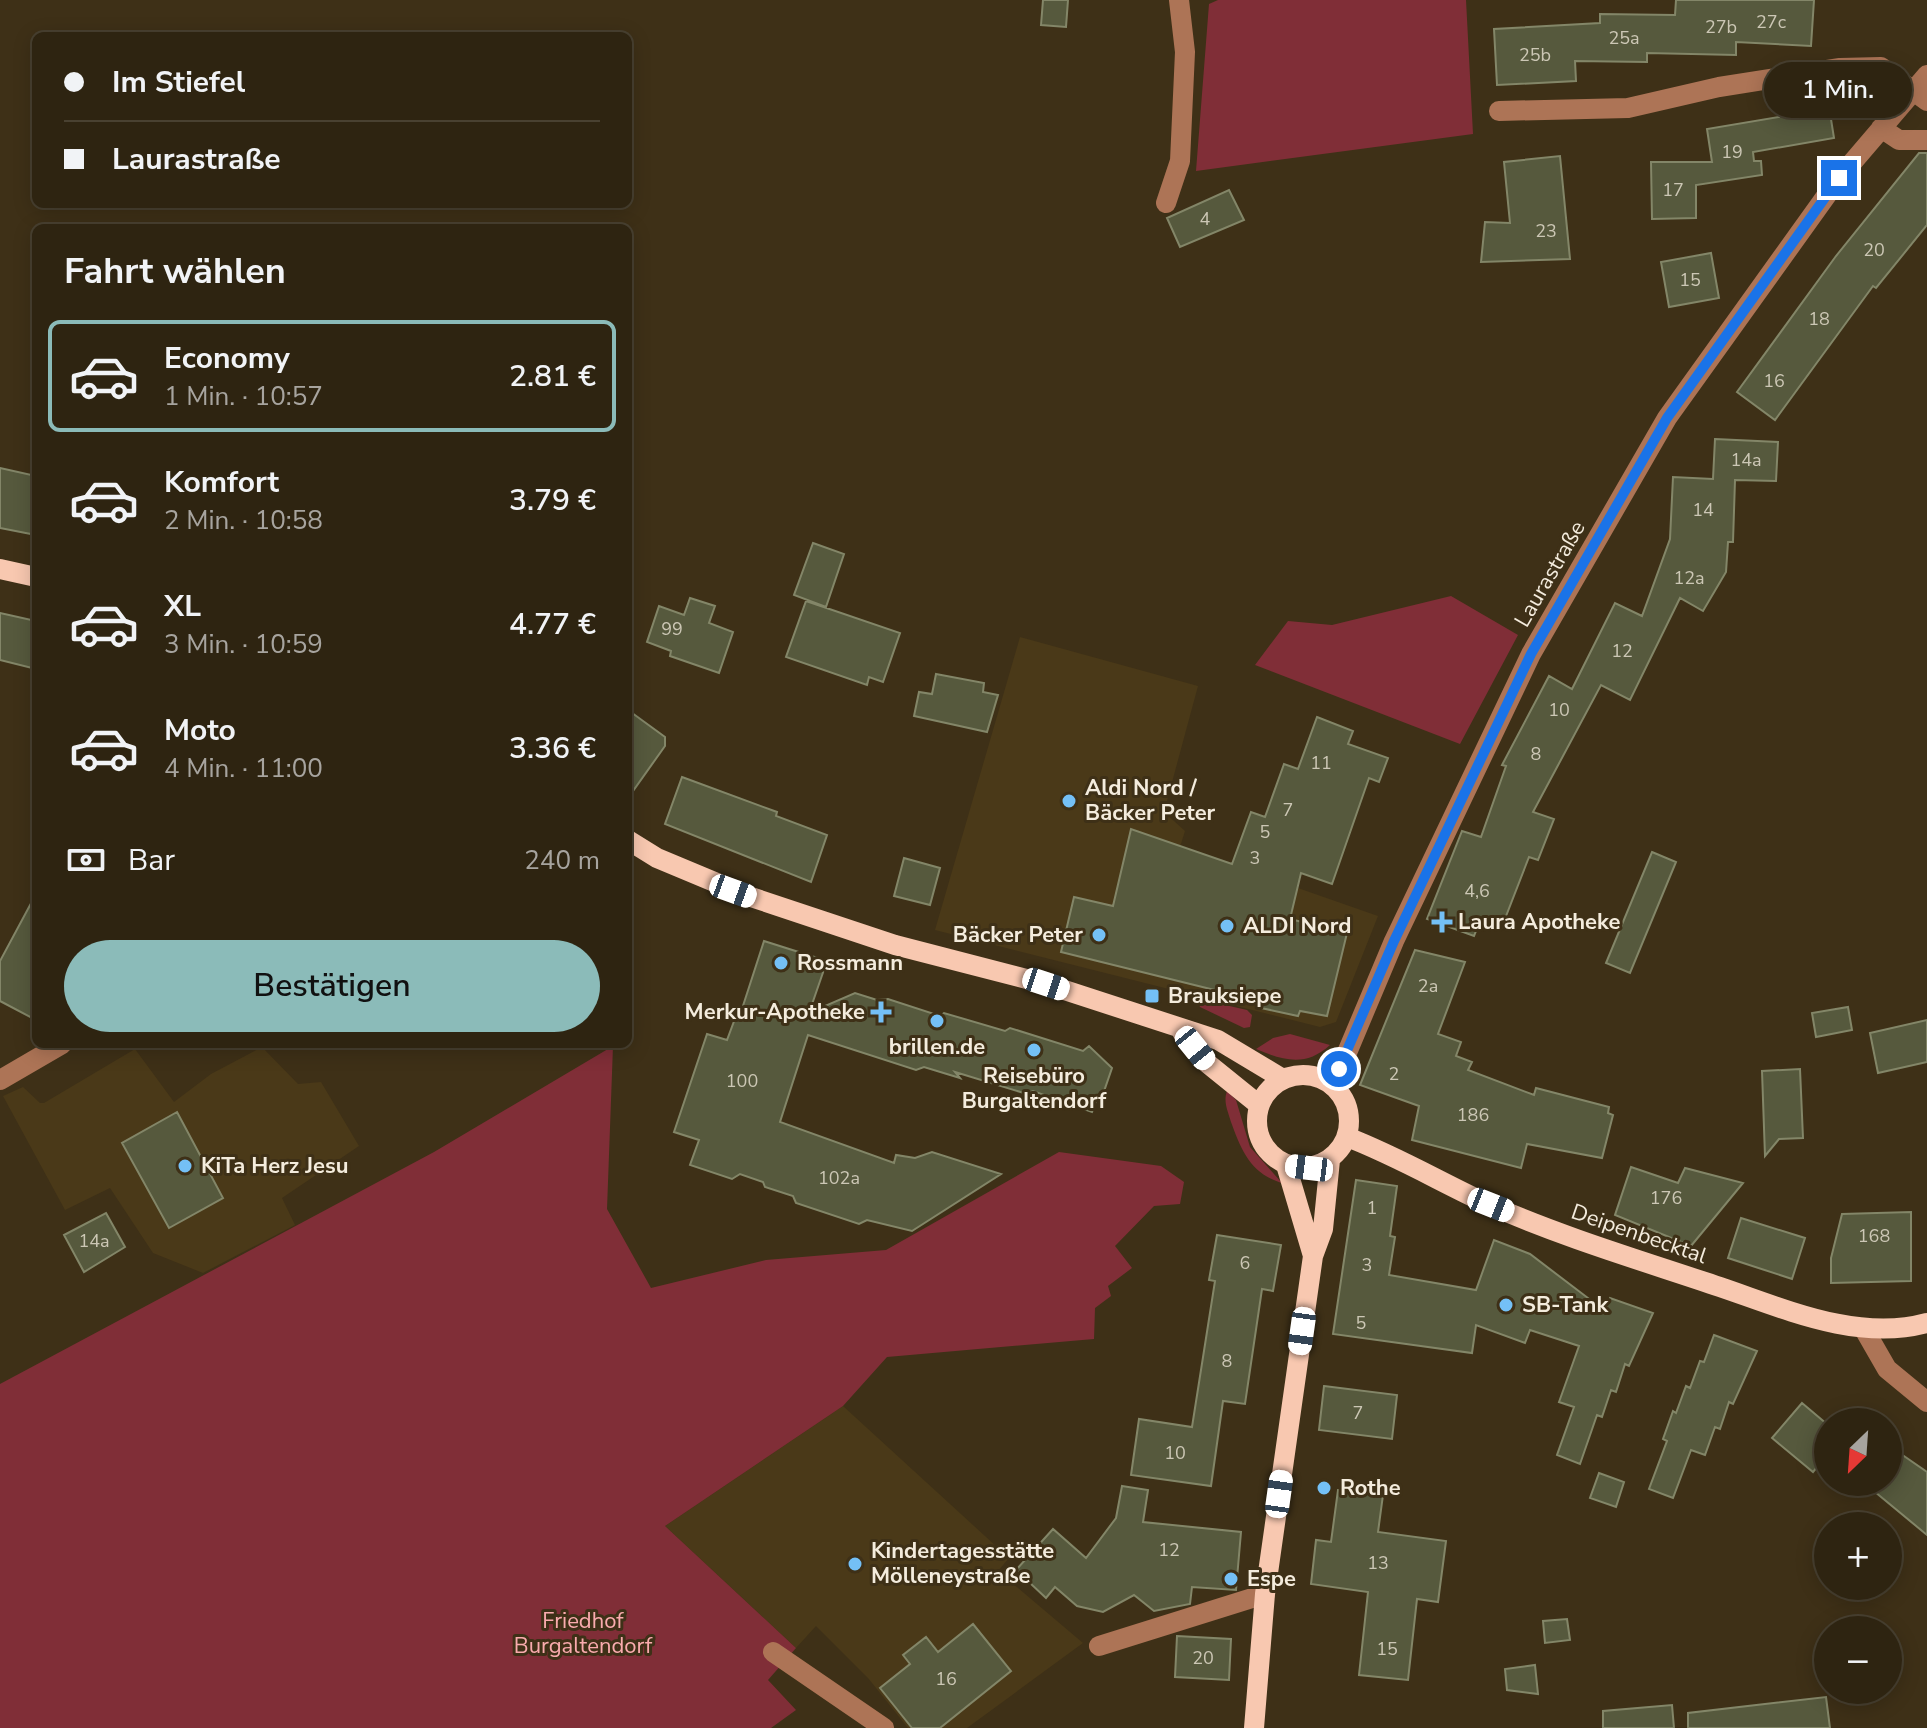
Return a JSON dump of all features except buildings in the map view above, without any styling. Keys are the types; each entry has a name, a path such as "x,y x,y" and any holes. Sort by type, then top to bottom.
{"main road":[{"path":"0,569 32,576"},
{"path":"632,842 667,862 748,896 895,945 1046,984 1182,1032 1218,1040 1283,1079"},
{"path":"1182,1032 1207,1063 1259,1105"},
{"path":"1254,1728 1265,1594 1313,1256 1323,1229 1330,1160 1347,1137 1350,1118 1345,1100 1333,1086 1318,1077 1300,1074 1283,1079 1268,1089 1259,1105 1256,1123 1260,1141 1270,1156 1286,1165 1309,1168 1330,1160"},
{"name":"Deipenbecktal","path":"1347,1137 1392,1154 1491,1205 1584,1242 1756,1300 1864,1329 1905,1329 1927,1323"},
{"path":"1286,1165 1313,1256"}],"street":[{"path":"1166,203 1180,161 1185,52 1179,0"},
{"path":"1499,111 1628,108 1719,87 1840,68 1881,67 1919,96"},
{"name":"Laurastraße","path":"1333,1086 1394,941 1531,654 1667,418 1757,288 1881,128 1919,96 1927,75"},
{"path":"1881,128 1899,140 1927,140"},
{"path":"0,1080 55,1048"},
{"path":"1864,1329 1887,1369 1927,1402"},
{"path":"1099,1646 1265,1594"},
{"path":"773,1652 884,1728"}],"shaded area":[{"path":"1020,637 1198,686 1164,812 1185,831 1180,847 1378,916 1336,1022 1320,1027 935,930"},
{"name":"KiTa Herz Jesu","path":"263,1048 298,1084 321,1082 359,1146 282,1198 295,1225 203,1273 153,1253 110,1188 65,1210 3,1096 23,1087 40,1103 44,1103 135,1049 174,1102 211,1074"},
{"name":"Kindertagesstätte Mölleneystraße","path":"843,1406 1009,1558 998,1571 1083,1643 967,1728 908,1728 868,1678 816,1626 796,1648 665,1526"}],"green space":[{"path":"1218,0 1466,0 1473,134 1196,171 1209,4"},
{"path":"1451,596 1518,635 1460,744 1255,665 1288,621 1332,625"},
{"path":"1203,1000 1247,1010 1252,1015 1250,1027 1244,1028 1200,1007 1198,1002"},
{"path":"1290,1034 1330,1045 1312,1057 1294,1060 1256,1049 1273,1038"},
{"name":"Friedhof Burgaltendorf","path":"613,1048 607,1209 651,1288 766,1260 886,1250 1059,1152 1161,1166 1184,1182 1180,1204 1154,1206 1115,1246 1132,1268 1108,1286 1111,1296 1095,1308 1094,1339 887,1357 843,1406 665,1526 796,1648 768,1680 796,1710 771,1728 0,1728 0,1384 434,1152"},
{"path":"1227,1091 1236,1100 1250,1147 1282,1183 1262,1174 1243,1151 1227,1110"}],"place":[{"name":"Aldi Nord / Bäcker Peter","path":"1069,801"},
{"name":"Laura Apotheke","path":"1442,922"},
{"name":"ALDI Nord","path":"1227,926"},
{"name":"Bäcker Peter","path":"1099,935"},
{"name":"Rossmann","path":"781,963"},
{"name":"Brauksiepe","path":"1152,996"},
{"name":"Merkur-Apotheke","path":"881,1012"},
{"name":"brillen.de","path":"937,1021"},
{"name":"Reisebüro Burgaltendorf","path":"1034,1050"},
{"name":"KiTa Herz Jesu","path":"185,1166"},
{"name":"SB-Tank","path":"1506,1305"},
{"name":"Rothe","path":"1324,1488"},
{"name":"Kindertagesstätte Mölleneystraße","path":"855,1564"},
{"name":"Espe","path":"1231,1579"}],"route":[{"path":"1339,1069 1394,941 1531,654 1667,418 1741,310 1839,178"}]}
